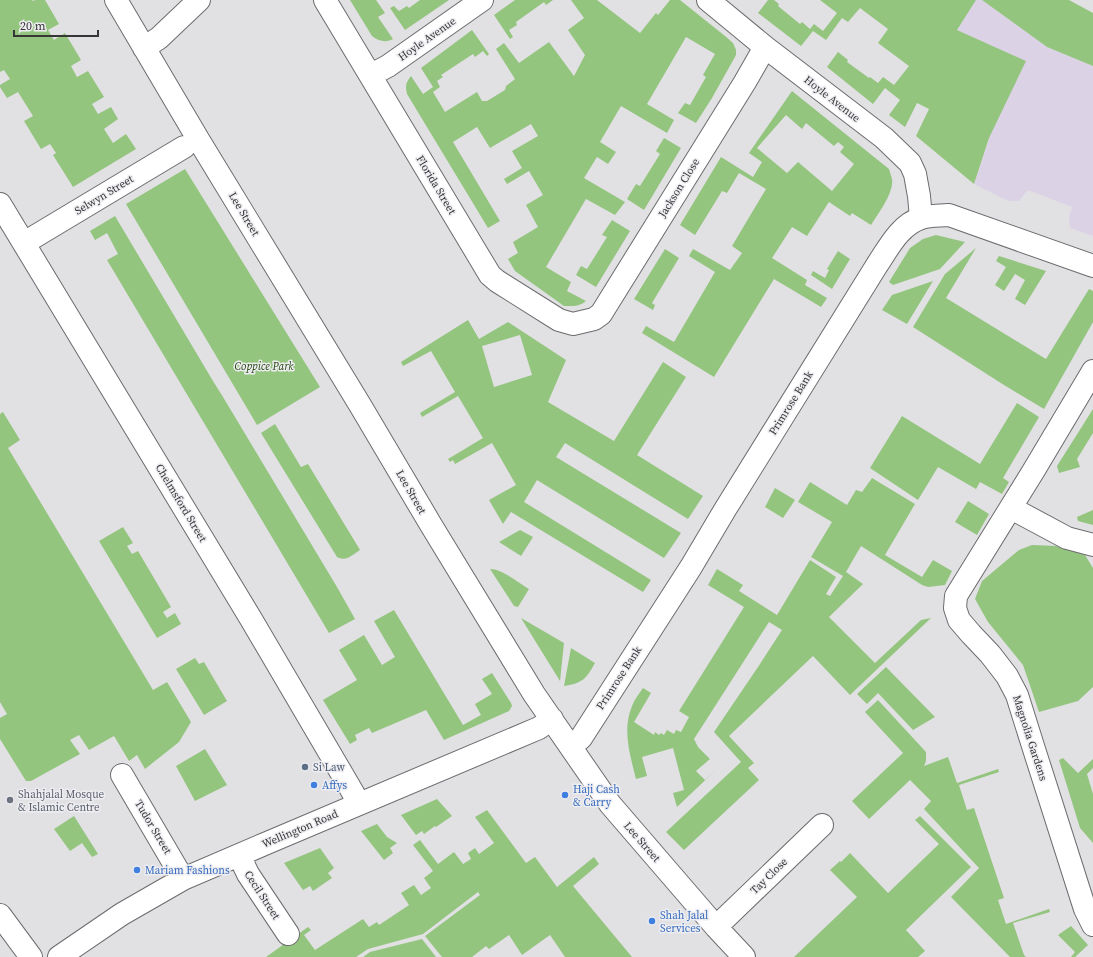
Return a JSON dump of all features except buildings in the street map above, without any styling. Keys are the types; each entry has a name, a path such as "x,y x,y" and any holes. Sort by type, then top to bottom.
{"street":[{"name":"Lee Street","path":"116,0 534,694 610,804 716,927 744,957"},
{"path":"144,48 160,38 199,0"},
{"name":"Florida Street","path":"325,0 490,275 497,281 559,320 573,324 586,321"},
{"name":"Hoyle Avenue","path":"371,75 388,66 482,0"},
{"name":"Hoyle Avenue","path":"708,0 765,47 884,138 910,163 916,174 921,218"},
{"name":"Jackson Close","path":"586,321 594,319 601,314 745,82 765,47"},
{"name":"Selwyn Street","path":"24,243 184,147"},
{"name":"Chelmsford Street","path":"0,204 251,619 359,804"},
{"name":"Primrose Bank","path":"570,746 580,738 691,567 726,508 890,245 906,227 921,218 949,216 1093,266"},
{"name":"Magnolia Gardens","path":"1093,371 1011,508 956,596 955,608 959,620 990,654 1007,676 1018,695 1035,754 1085,909 1093,925"},
{"path":"1011,508 1067,538 1093,545"},
{"name":"Wellington Road","path":"59,957 122,914 183,879 539,728 552,719"},
{"name":"Tudor Street","path":"122,775 183,879"},
{"name":"Tay Close","path":"716,927 822,825"},
{"name":"Cecil Street","path":"239,855 248,874 288,934"},
{"path":"0,915 31,957"}],"shaded area":[{"path":"976,0 982,0 1047,47 1093,66 1093,236 1070,228 1069,217 1072,207 1028,190 1019,201 1008,201 974,184 989,139 957,30"}],"green space":[{"path":"0,0 45,0 59,24 48,30 54,40 65,33 81,60 71,66 77,77 88,71 104,97 92,104 98,114 111,107 118,119 104,129 113,143 126,134 136,149 73,187 53,155 56,153 50,144 41,149 24,121 33,116 18,92 7,98 0,87 0,85 10,79 4,70 0,72"},
{"path":"350,0 376,0 385,13 378,17 393,39 382,41 372,36"},
{"path":"420,0 449,0 405,30 390,8 394,6 399,11 407,6 409,8"},
{"path":"515,0 553,0 546,5 544,2 516,22 517,25 509,30 513,37 510,39 494,15"},
{"path":"571,0 597,0 640,33 656,13 658,15 670,0 680,0 733,43 736,50 736,55 696,123 678,113 685,103 690,105 706,77 703,75 715,54 686,37 647,104 674,120 667,133 621,106 600,142 616,152 608,164 597,157 584,178 625,202 615,215 586,199 546,267 571,282 567,291 586,301 578,305 564,306 515,271 508,259 518,253 513,242 538,227 526,205 543,195 529,171 507,184 504,179 522,168 512,151 538,136 531,124 490,148 477,127 453,142 500,221 488,228 407,94 406,86 411,76 423,94 433,87 421,68 472,30 489,54 487,56 483,51 475,57 473,54 441,75 443,77 437,81 440,87 433,92 445,112 477,92 482,101 487,101 505,90 506,86 515,79 496,49 504,43 519,63 549,42 574,76 585,55 568,30 584,18"},
{"path":"768,0 774,0 779,4 778,6 800,24 802,22 810,29 814,24 823,31 837,13 820,0 976,0 957,30 1026,61 989,138 974,184 916,136 929,109 917,103 905,127 889,115 900,100 885,88 873,104 827,67 838,52 848,60 847,62 869,78 870,77 878,83 883,77 894,85 909,66 878,43 888,29 860,8 848,22 842,18 826,40 813,31 801,46 758,13"},
{"path":"982,0 1069,0 1093,13 1093,66 1047,47"},
{"path":"792,91 889,169 892,185 891,191 885,203 871,225 852,213 850,216 829,202 807,236 792,227 772,258 807,280 805,285 827,298 821,307 774,279 714,377 642,333 646,326 674,342 715,272 689,256 693,249 730,270 742,253 732,246 766,189 739,173 727,193 722,191 695,235 680,225 721,157 753,177 762,162 749,153","holes":["786,115 802,129 806,123 834,146 838,142 844,147 840,152 854,164 832,191 798,162 787,173 757,148"]},
{"path":"664,138 681,148 644,210 627,199 636,184 640,186 660,154 656,151"},
{"name":"Coppice Park","path":"185,169 320,387 257,425 126,204"},
{"path":"115,216 355,619 329,633 107,260 118,254 107,233 95,240 90,231"},
{"path":"612,220 630,231 596,287 576,275 581,266 587,269 607,237 602,235"},
{"path":"936,235 965,242 940,269 893,285 889,282 910,248 923,239"},
{"path":"976,248 946,298 1046,359 1089,289 1093,291 1093,322 1044,409 913,327 945,274"},
{"path":"665,249 679,258 652,303 655,305 653,310 634,299"},
{"path":"838,251 850,259 832,289 811,275 813,271 825,278 829,270 827,269"},
{"path":"999,256 1046,271 1025,305 1015,299 1025,280 1015,274 1004,291 995,285 1006,267 996,261"},
{"path":"933,281 907,324 882,310 892,295"},
{"path":"468,320 479,339 508,322 566,360 548,402 614,441 663,362 686,377 637,455 703,496 688,519 565,443 556,457 681,533 664,558 537,480 524,502 651,580 643,592 511,512 503,524 489,500 516,485 492,443 455,464 453,460 450,462 448,459 483,438 458,396 422,417 420,413 455,392 431,351 403,366 401,362","holes":["520,335 532,375 494,387 482,346"]},
{"path":"1017,403 1039,417 1003,478 1009,482 1002,494 980,482 976,489 938,467 918,500 870,468 902,416 980,464"},
{"path":"1093,409 1093,433 1077,459 1080,467 1059,473 1057,466"},
{"path":"3,412 20,440 8,448 153,690 167,682 191,722 179,742 145,769 137,755 129,761 114,736 89,750 79,735 70,740 80,754 31,781 26,781 0,739 0,718 7,714 0,702 0,414"},
{"path":"275,424 301,467 308,464 360,550 352,556 343,559 337,557 261,433"},
{"path":"872,478 915,504 885,555 922,577 933,560 952,571 945,585 928,587 922,585 861,546 846,572 863,584 829,617 875,663 921,620 931,618 850,695 813,656 729,736 754,763 748,768 759,780 684,850 666,832 741,762 714,732 782,630 769,622 694,739 698,747 710,759 696,771 705,780 718,768 677,807 673,793 684,790 673,748 642,757 647,776 636,779 629,752 627,733 629,715 634,702 643,688 651,693 634,722 654,735 655,732 659,735 661,733 664,735 667,730 674,734 676,730 681,732 689,717 679,711 744,607 708,585 717,569 743,585 739,591 777,615 810,560 836,577 826,594 830,596 843,576 811,557 832,522 798,502 810,482 847,505 856,490 862,492"},
{"path":"775,488 795,500 783,518 765,507"},
{"path":"968,501 989,514 977,535 955,522"},
{"path":"1093,510 1093,525 1078,521 1077,517"},
{"path":"123,527 133,543 127,546 132,554 138,551 171,607 163,612 167,618 175,613 181,624 157,638 99,541"},
{"path":"520,530 533,537 521,556 499,542"},
{"path":"1032,545 1056,546 1085,555 1093,568 1093,687 1078,701 1039,712 1023,665 988,622 975,599 982,581 1019,550"},
{"path":"490,569 500,571 529,589 518,607 514,606"},
{"path":"394,610 463,725 481,715 475,704 492,694 482,679 492,673 511,703 512,706 509,711 444,740 426,710 372,733 369,728 355,735 357,740 350,744 323,700 357,680 339,650 364,635 382,665 395,657 374,621"},
{"path":"521,618 564,643 560,681"},
{"path":"571,648 595,663 586,677 580,682 564,686"},
{"path":"195,658 199,664 204,662 227,701 204,715 176,669"},
{"path":"886,667 935,717 913,730 878,693 867,704 857,694"},
{"path":"878,700 926,752 926,761 924,766 948,757 957,783 998,769 999,772 959,785 967,810 974,808 1004,898 998,900 1006,924 1049,909 1050,912 1013,923 1026,957 1010,957 951,897 979,868 924,809 931,801 910,780 869,819 852,801 903,753 865,712"},
{"path":"205,749 227,785 195,801 176,766"},
{"path":"1063,758 1078,773 1093,759 1093,768 1087,774 1093,794 1093,843 1080,828 1059,760"},
{"path":"437,799 452,816 424,834 422,831 416,835 401,815"},
{"path":"487,810 526,863 535,857 557,887 594,857 599,864 573,886 632,957 565,957 550,935 522,955 509,935 489,949 486,946 472,957 442,957 425,936 480,895 478,892 423,934 368,949 356,957 266,957 308,927 311,930 304,935 315,950 363,919 369,927 377,922 379,925 409,905 401,893 414,885 421,895 431,888 424,878 433,871 413,845 420,840 438,864 454,852 463,864 471,859 468,853 475,848 479,854 494,843 475,817"},
{"path":"74,816 98,854 92,857 82,843 70,851 54,829"},
{"path":"920,816 971,867 906,930 925,951 918,957 794,957 857,897 830,870 850,853 888,893 939,844 915,820"},
{"path":"377,824 387,837 397,843 390,848 393,853 384,860 361,831"},
{"path":"320,848 334,868 328,873 332,878 313,891 310,886 303,890 284,863"},
{"path":"1071,926 1088,945 1075,957 1071,957 1075,952 1058,935"},
{"path":"422,939 436,957 363,957 370,952"}],"place":[{"name":"Si Law","path":"305,767"},
{"name":"Affys","path":"314,785"},
{"name":"Haji Cash & Carry","path":"565,795"},
{"name":"Shahjalal Mosque & Islamic Centre","path":"10,800"},
{"name":"Mariam Fashions","path":"137,870"},
{"name":"Shah Jalal Services","path":"652,921"}]}
